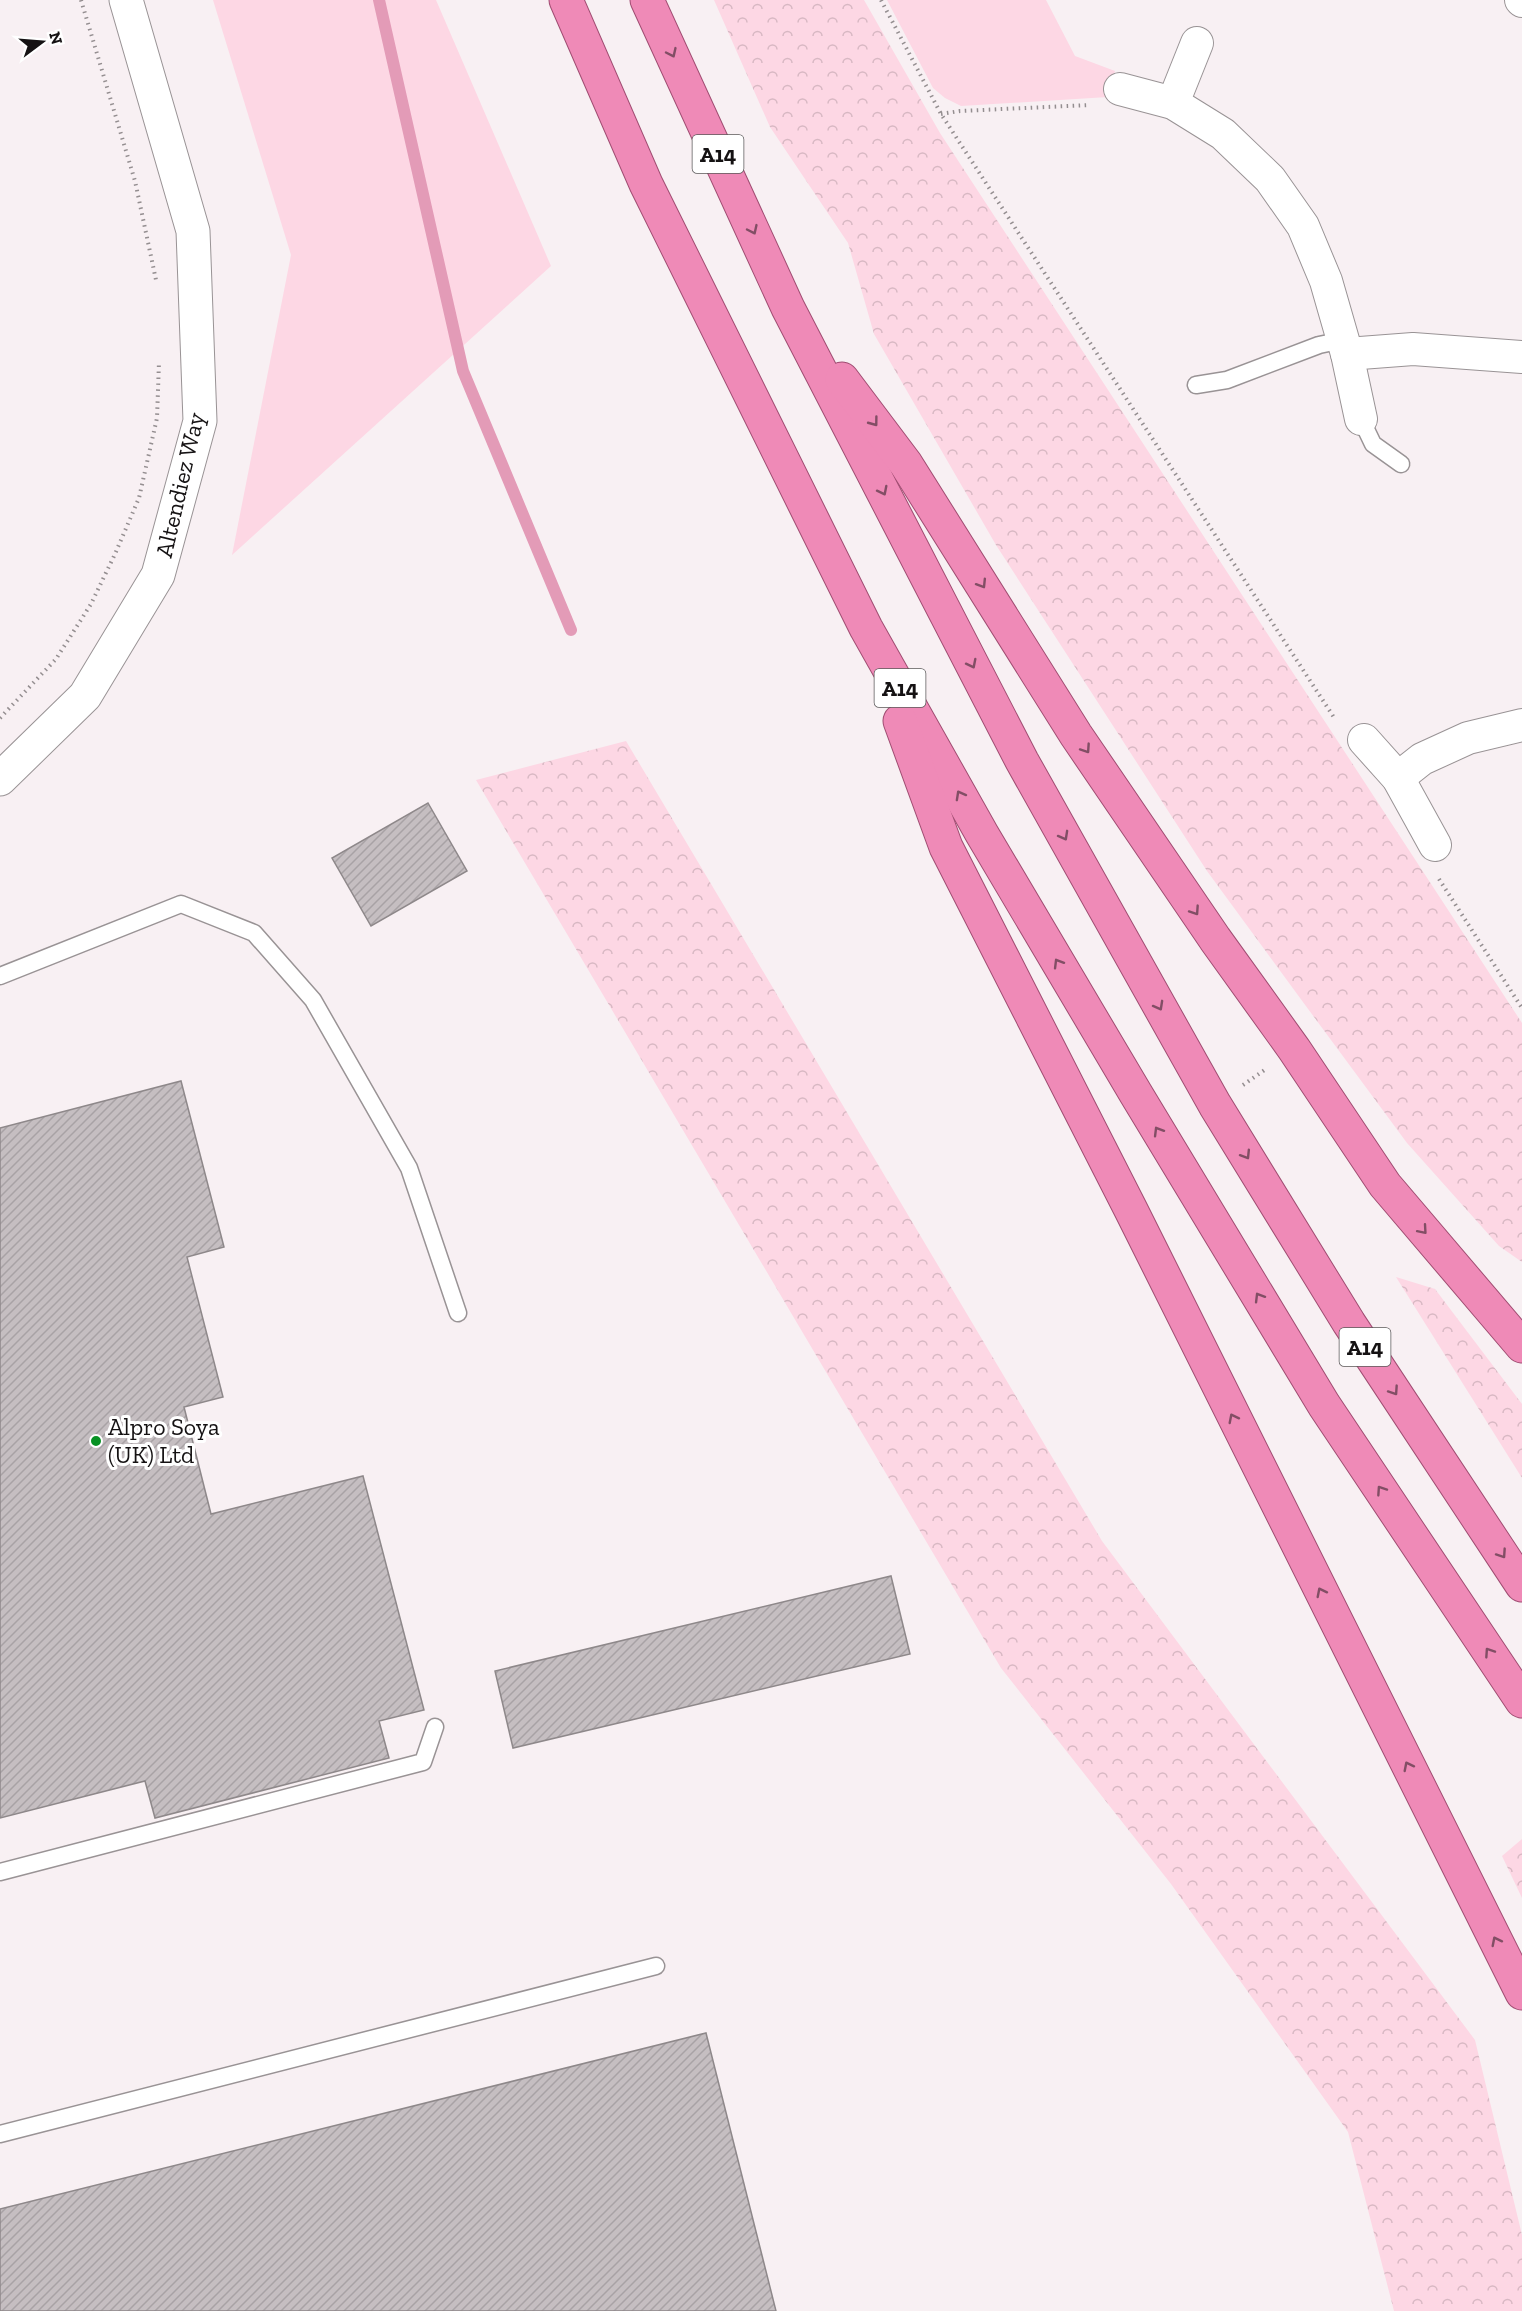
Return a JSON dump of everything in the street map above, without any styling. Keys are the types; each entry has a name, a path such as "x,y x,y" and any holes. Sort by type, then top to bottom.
{"highway":[{"name":"A14","path":"566,0 646,184 866,628 993,854 1324,1405 1522,1701"},
{"name":"A14","path":"647,0 789,308 1022,761 1215,1105 1349,1323 1522,1585"},
{"path":"789,308 906,464 1076,735 1215,939 1294,1049 1384,1185 1522,1346"},
{"path":"866,628 946,847 1125,1199 1522,1993"}],"street":[{"name":"Altendiez Way","path":"0,779 85,696 158,575 200,421 193,231 126,0"},
{"path":"1173,102 1197,43"},
{"path":"1120,89 1173,102 1223,134 1270,178 1303,226 1326,281 1345,347 1361,419"},
{"path":"1345,347 1413,349 1522,357"},
{"path":"1398,778 1422,759 1468,738 1522,724"},
{"path":"1353,734 1398,778 1435,858"}],"lane":[{"path":"1196,385 1227,380 1319,345 1345,347"},
{"path":"1361,419 1373,444 1401,464"},
{"path":"0,976 181,904 254,933 313,1000 409,1168 458,1313"},
{"path":"0,1872 423,1762 435,1727"},
{"path":"0,2134 656,1966"}],"path":[{"path":"81,0 135,181 158,287"},
{"path":"881,0 941,114 1353,734"},
{"path":"941,114 960,111 1113,104 1120,89"},
{"path":"0,718 56,659 91,604 115,554 139,498 157,418 159,353"},
{"path":"1435,858 1522,1008"},
{"path":"1215,1105 1294,1049"}],"green space":[{"path":"213,0 436,0 551,266 232,555 291,255"},
{"path":"714,0 864,0 940,133 1522,1023 1522,1262 1499,1246 1407,1143 1300,998 1207,871 996,545 874,334 848,243 770,127"},
{"path":"887,0 1046,0 1075,56 1115,71 1108,97 961,106 945,98 933,88"},
{"path":"626,741 1102,1541 1475,2040 1522,2235 1522,2311 1394,2311 1348,2132 1171,1884 1001,1668 476,780"},
{"path":"1396,1277 1435,1289 1522,1404 1522,1478"},
{"path":"1522,1839 1522,1898 1502,1856"}],"building":[{"path":"428,803 467,871 371,926 332,858"},
{"name":"Alpro Soya (UK) Ltd","path":"181,1081 224,1247 187,1257 223,1397 184,1407 211,1514 363,1476 424,1710 379,1721 389,1758 155,1818 145,1781 0,1818 0,1128"},
{"path":"891,1576 910,1654 513,1748 495,1671"},
{"path":"706,2033 776,2311 0,2311 0,2209"}],"waterway":[{"path":"379,0 463,371 571,630"}],"place":[{"name":"Alpro Soya (UK) Ltd","path":"96,1441"}]}
